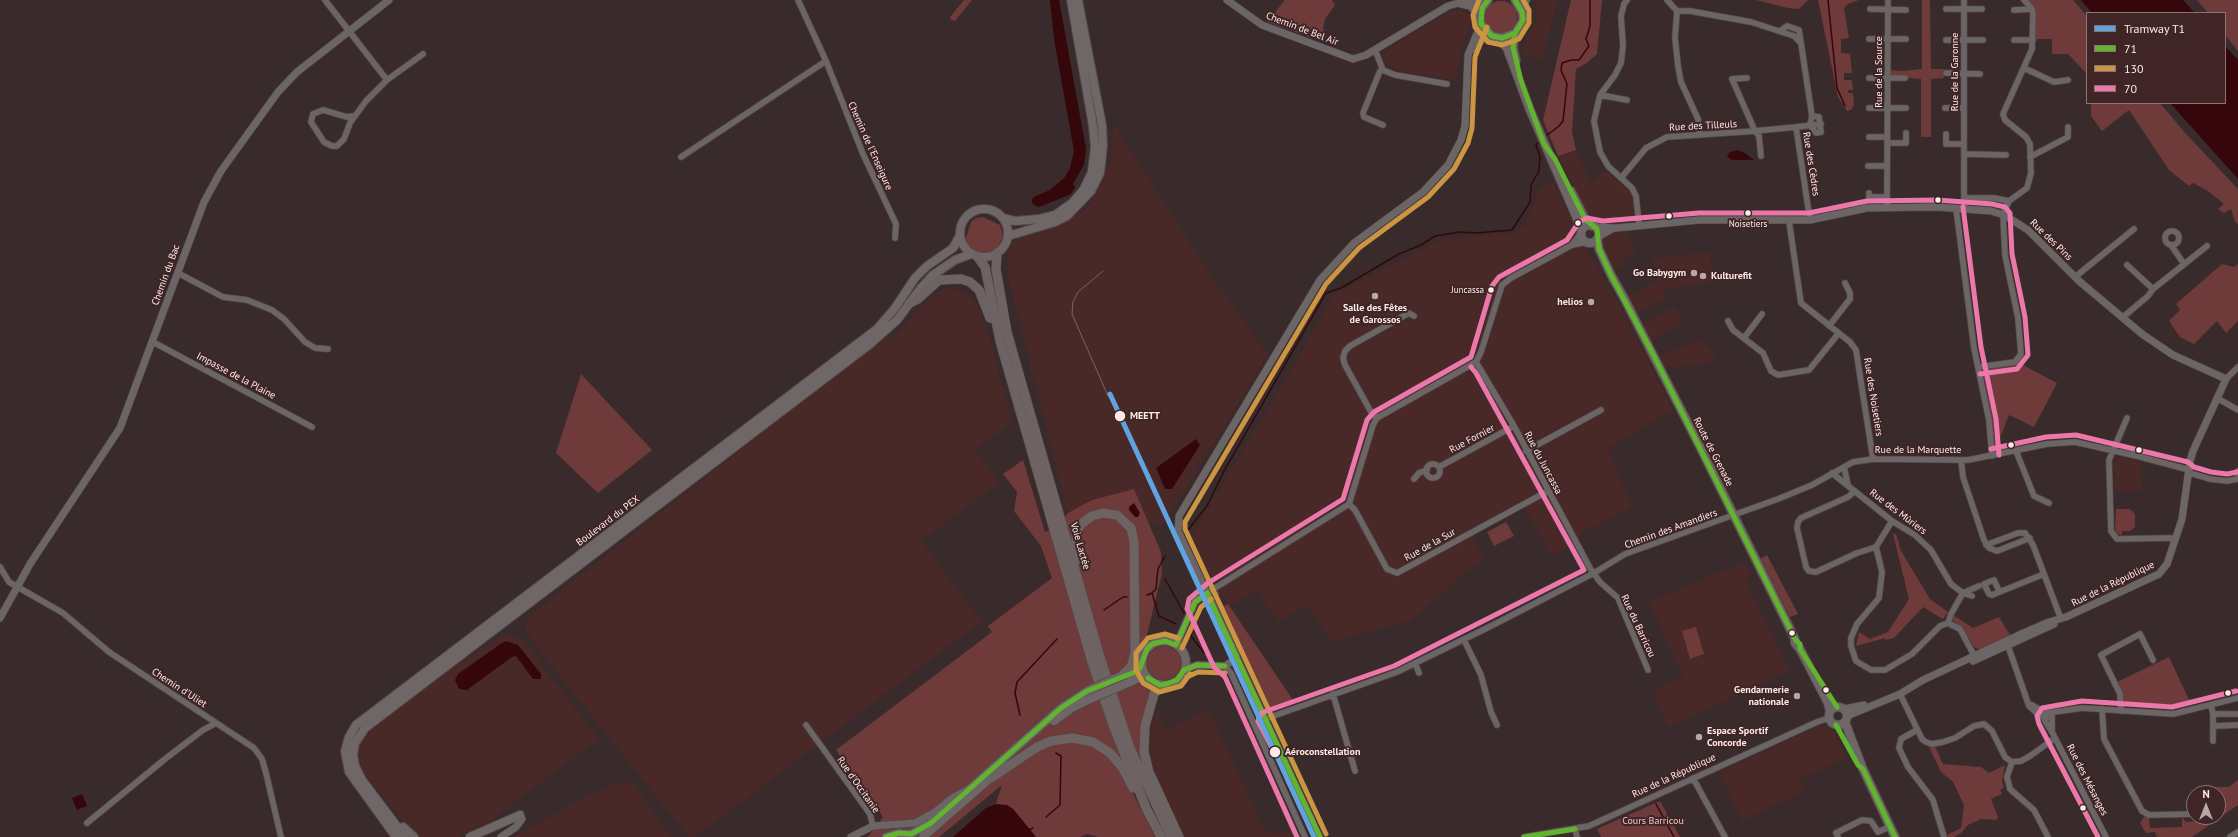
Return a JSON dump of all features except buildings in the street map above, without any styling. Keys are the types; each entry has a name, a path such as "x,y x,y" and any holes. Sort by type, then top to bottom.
{"highway":[{"name":"Voie Lactée","path":"997,253 996,269 1009,338 1112,697 1130,748 1171,837"},
{"name":"Voie Lactée","path":"974,255 985,267 1000,341 1097,676 1113,725 1146,808 1161,837"},
{"path":"910,303 918,299 939,280 951,278 970,282 979,290 984,299 998,347 1010,376"},
{"path":"1078,580 1080,576 1075,549 1076,534 1081,524 1092,516 1103,512 1117,515 1122,518 1131,528 1134,535 1136,635 1134,660 1122,681"},
{"path":"1160,685 1154,694 1145,726 1144,752 1150,772 1179,837"},
{"path":"991,778 1037,746 1051,741 1072,738 1093,742 1110,753 1122,767 1146,808"}],"main road":[{"path":"1003,218 1008,229 1008,236 1002,248 997,253 984,257 974,255 966,250 959,237 962,222 972,211 987,209 1003,218 1016,221 1039,219 1055,215 1072,203 1084,189 1092,172 1095,147 1093,126 1071,0"},
{"path":"1008,236 1055,222 1067,216 1091,192 1100,173 1102,124 1078,0"},
{"path":"1488,0 1482,8 1481,20 1495,37 1507,48 1540,133 1582,231 1582,238 1587,242 1593,242 1598,238 1598,231 1585,219 1555,159 1545,144"},
{"path":"1495,37 1507,37 1515,33 1520,27 1522,12 1515,0"},
{"path":"1515,33 1513,47 1520,81"},
{"path":"1582,231 1586,226 1593,226"},
{"name":"Boulevard du PEX","path":"396,837 348,772 345,751 349,737 356,725 877,329 895,308 915,278 927,266 953,248 959,237"},
{"name":"Route de Grenade","path":"1598,238 1599,249 1610,275"},
{"name":"Route de Grenade","path":"1587,242 1624,298 1734,515 1795,639 1795,643 1810,666 1813,668 1839,714 1862,769 1891,826 1895,837"},
{"name":"Boulevard du PEX","path":"405,837 362,780 354,761 354,748 358,738 371,722 870,344 897,320 921,288 938,271 955,260 974,255"},
{"path":"886,837 892,833 911,834 931,822 1061,708 1122,681 1136,672 1147,649 1152,644 1165,641 1176,645 1184,656 1184,670 1177,680 1160,685 1148,678 1142,662"},
{"path":"1122,681 1148,678"},
{"path":"923,837 1055,720 1088,695"},
{"name":"Route de Grenade","path":"1839,714 1836,725 1858,765 1862,769"},
{"path":"382,805 414,837"},
{"path":"470,837 521,817"}],"street":[{"path":"325,0 387,80"},
{"name":"Chemin du Bac","path":"0,618 30,564 120,428 204,202 221,171 278,92 297,72 389,0"},
{"name":"Chemin de l'Enseigure","path":"798,0 826,61 863,154 896,224 895,238"},
{"name":"Chemin de Bel Air","path":"1227,0 1262,25 1348,58 1359,58 1375,50 1448,6 1459,3 1488,0"},
{"path":"1515,0 1520,0"},
{"path":"1522,12 1528,0"},
{"path":"1627,0 1624,4 1621,16 1624,46 1621,63 1615,75 1600,95 1594,121 1596,140 1608,166 1621,178 1636,196 1639,224"},
{"path":"1667,0 1677,11 1675,38 1678,66 1683,86 1698,119 1700,135"},
{"name":"Rue de la Source","path":"1887,208 1888,0"},
{"name":"Rue de la Garonne","path":"1964,0 1964,209"},
{"path":"1979,367 2015,362 2021,354 2018,318 2005,255 2003,214 2008,201 2027,188 2030,181 2030,158 2028,141 2005,120 2003,114 2032,49 2032,9 2024,0"},
{"path":"1320,837 1178,531 1179,516 1320,280 1354,243 1423,192 1448,165 1465,126 1467,101 1466,66 1468,55 1481,20 1470,6 1459,3"},
{"path":"1870,9 1906,10"},
{"path":"1946,9 1982,9"},
{"path":"2014,10 2032,9"},
{"path":"1677,11 1690,11 1742,20 1794,36 1799,40 1812,116 1810,125 1816,133 1821,132 1819,117 1812,116"},
{"path":"1466,66 1477,43 1495,37"},
{"path":"1869,39 1906,39"},
{"path":"1946,40 1983,40"},
{"path":"2014,40 2032,40"},
{"path":"1375,50 1383,70 1395,75 1447,84"},
{"path":"354,116 347,117 323,110 313,114 311,122 324,142 332,146 337,146 344,139 354,116 366,101 387,80 423,54"},
{"path":"681,157 826,61"},
{"path":"2024,68 2054,82 2068,80"},
{"path":"1383,70 1380,72 1363,113 1364,117 1383,125"},
{"path":"1946,73 1980,74"},
{"path":"1747,78 1732,79 1755,131 1759,136 1761,156"},
{"path":"1869,78 1906,78"},
{"path":"1600,95 1627,100"},
{"path":"1868,108 1906,108"},
{"path":"1945,108 1964,108"},
{"path":"1796,127 1821,124"},
{"name":"Rue des Cèdres","path":"1755,131 1796,127 1810,220"},
{"path":"2030,158 2068,137 2068,127"},
{"name":"Rue des Tilleuls","path":"1621,178 1642,152 1652,143 1667,136 1755,131"},
{"path":"1869,137 1906,143 1906,133"},
{"path":"1946,134 1946,144 1964,144"},
{"path":"1964,154 2006,155"},
{"path":"1868,166 1887,166"},
{"path":"1869,193 1869,197 1887,197"},
{"path":"1964,196 1967,198 1994,198 2008,201"},
{"name":"Rue des Pins","path":"1593,226 1612,228 1639,224 1699,220 1810,220 1867,208 1956,208 2003,214 2036,236 2075,277 2142,334 2173,355 2226,379"},
{"path":"1956,208 1974,348 1989,420 1992,456"},
{"name":"Rue des Noisetiers","path":"1789,221 1800,303 1850,342 1856,350 1873,459"},
{"name":"Rue des Pins","path":"1598,238 1612,228"},
{"path":"2075,277 2134,228"},
{"path":"1572,245 1582,231"},
{"path":"1176,645 1195,602 1349,504 1373,425 1377,418 1476,362 1481,352 1502,285 1511,278 1572,245 1587,242"},
{"path":"2171,245 2184,264"},
{"path":"2122,318 2148,296 2153,289 2207,246"},
{"path":"2127,265 2153,289"},
{"path":"178,273 223,297 247,300 272,310 284,319 305,342 315,348 328,349"},
{"path":"1829,326 1850,299 1850,293 1845,282"},
{"path":"1377,418 1371,412 1345,364 1343,358 1345,351 1350,346 1409,314 1414,316"},
{"path":"1744,338 1762,314"},
{"path":"1728,321 1733,330 1763,353 1771,371 1778,375 1784,376 1809,370 1838,334"},
{"name":"Impasse de la Plaine","path":"153,342 312,427"},
{"name":"Rue du Juncassa","path":"1476,362 1514,426 1526,451 1594,573"},
{"path":"2226,379 2238,367"},
{"name":"Rue de la République","path":"1524,837 1589,826 1817,722 1867,704 1872,705 1917,686 1925,685 1974,657 2007,644 2049,622 2061,619 2159,574 2167,564 2184,512 2188,471 2193,451 2226,379"},
{"path":"2217,398 2238,410"},
{"path":"1526,451 1601,410"},
{"path":"2127,418 2112,449 2109,460 2110,525 2113,536 2117,539 2175,539"},
{"name":"Rue Fornier","path":"1439,467 1514,426"},
{"name":"Rue de la Marquette","path":"1734,515 1778,499 1853,462 1873,459 1962,460 1992,456 2065,442 2082,443 2112,449 2188,471 2196,475 2219,480 2238,478"},
{"path":"2016,451 2034,496 2049,504"},
{"path":"1962,460 1962,477 1986,545 1991,551 1997,551 2030,538"},
{"path":"1414,479 1419,473 1427,470 1430,465 1439,467 1440,473 1435,477 1429,476 1427,470"},
{"path":"1844,467 1848,486"},
{"path":"2238,471 2238,478"},
{"name":"Rue des Mûriers","path":"1832,473 1892,521 1926,544 1951,584 1963,593 1972,596"},
{"name":"Rue de la Sur","path":"1349,504 1355,510 1387,569 1397,573 1548,491"},
{"path":"1855,491 1848,497 1801,518 1798,522 1797,528 1806,567 1809,571 1816,572 1857,553 1876,548 1892,521"},
{"name":"Chemin des Amandiers","path":"1265,719 1385,676 1415,663 1464,640 1641,547 1734,515"},
{"path":"1986,545 2018,533 2025,533 2030,538 2061,619"},
{"path":"1876,548 1882,572 1881,591 1875,604 1853,631 1851,646 1856,660 1872,670 1885,670 1908,657 1940,626 1948,623 1960,629 1974,657"},
{"name":"Chemin d'Uliet","path":"0,567 9,582 63,613 109,652 249,744 262,759 270,785 275,819 281,837"},
{"name":"Rue du Barricou","path":"1594,573 1600,582 1618,598 1648,670"},
{"path":"1999,591 2044,574"},
{"path":"1948,623 1951,614 1963,593 1979,586"},
{"path":"2121,711 2120,694 2101,655 2140,634 2153,660"},
{"path":"1464,640 1481,675 1491,712 1497,725"},
{"name":"Rue des Mésanges","path":"2007,644 2032,710 2048,715 2045,721 2106,837"},
{"path":"1184,670 1197,665 1225,666 1235,659 1236,655"},
{"path":"1415,663 1419,673"},
{"path":"1225,666 1231,673 1305,837"},
{"path":"1333,694 1355,772"},
{"path":"1900,694 1922,739 1932,744 1955,738 1974,726 1984,724 1992,731 2004,757 2012,762 2021,761 2030,756 2055,738"},
{"path":"2048,715 2082,708 2173,714 2238,698"},
{"path":"2211,705 2214,726 2213,741"},
{"path":"2102,709 2104,739 2142,811 2149,815 2186,814"},
{"path":"2213,714 2238,714"},
{"path":"86,823 165,759 203,730 216,723"},
{"name":"Rue d'Occitanie","path":"806,725 870,814 873,826"},
{"path":"2214,726 2238,726"},
{"path":"1918,730 1901,739 1899,748 1908,767 1933,800 1944,837"},
{"path":"2012,762 2007,775 2008,786 2034,810 2047,837"},
{"path":"1693,778 1725,837"},
{"path":"851,837 873,826 915,823 935,812 952,798 965,791"},
{"path":"501,837 516,827 521,817"},
{"path":"1838,837 1836,833 1862,820 1871,821 1878,832 1891,826"},
{"path":"1575,829 1577,837"},
{"path":"2230,837 2238,832"}],"shaded area":[{"path":"1050,0 1059,0 1086,149 1084,165 1073,184 1075,187 1071,194 1039,207 1034,205 1031,200 1034,197 1050,190 1065,177 1070,168 1074,151 1054,39"},
{"path":"1558,0 1541,60 1524,55 1523,45 1536,18 1536,1"},
{"path":"2081,0 2183,0 2194,12 2091,12"},
{"path":"1459,10 1470,15 1472,21 1461,52 1457,70 1457,80 1400,71 1387,65 1384,58 1387,51 1395,44 1452,11"},
{"path":"2226,47 2238,60 2238,179 2171,104 2226,104"},
{"path":"1113,124 1211,275 1268,355 1162,527 1092,500 1068,513 1008,275 1008,253 1014,241 1027,234 1068,221 1090,205 1111,162"},
{"path":"1576,150 1591,182 1606,171 1630,191 1633,196 1635,211 1634,216 1630,221 1612,225 1597,224 1588,216 1558,156"},
{"path":"1738,150 1754,160 1732,160 1727,157 1730,152"},
{"path":"1552,181 1587,251 1616,298 1673,410 1608,448 1632,507 1578,535 1573,544 1552,555 1524,507 1472,536 1485,560 1463,573 1447,590 1411,620 1332,642 1305,604 1279,622 1257,590 1229,607 1220,589 1213,583 1209,576 1205,574 1189,540 1296,362 1333,295 1443,239 1513,233 1526,224 1539,190"},
{"path":"1625,230 1636,251 1624,260 1626,264 1615,271 1602,243 1602,239 1614,232"},
{"path":"1709,251 1715,282 1664,290 1666,298 1637,313 1628,297 1657,281 1653,259"},
{"path":"950,288 966,293 977,305 989,336 1012,422 975,450 1000,483 921,541 982,621 695,837 689,837 546,659 526,631 527,618 887,334 892,338 934,293"},
{"path":"1674,306 1685,322 1652,341 1642,324"},
{"path":"1700,339 1717,357 1705,364 1673,368 1671,365 1665,368 1659,356"},
{"path":"1196,439 1200,445 1172,489 1165,489 1156,468"},
{"path":"2121,457 2141,462 2142,491 2114,492 2113,479 2116,477 2115,473 2113,472 2113,462"},
{"path":"1134,503 1140,513 1138,517 1135,517 1129,510 1129,507"},
{"path":"1744,562 1751,576 1745,579 1790,671 1668,727 1653,691 1683,677 1649,602"},
{"path":"512,635 522,639 599,739 489,822 460,837 419,837 409,829 362,770 358,754 360,743 364,735 375,724 418,691 499,637"},
{"path":"506,641 518,645 541,674 541,679 533,679 516,656 512,657 467,690 459,689 455,680 458,674"},
{"path":"1156,709 1161,710 1159,717 1164,730 1209,710 1264,830 1276,835 1289,829 1293,837 1184,837 1152,767 1149,739"},
{"path":"1821,725 1834,732 1847,758 1800,779 1805,791 1742,821 1720,772"},
{"path":"617,783 633,783 671,837 514,837 588,795"},
{"path":"82,794 87,806 77,810 72,798"},
{"path":"996,804 1007,805 1013,809 1036,837 953,837 986,808"}],"green space":[{"path":"964,0 972,0 955,21 951,20 950,17"},
{"path":"1285,0 1332,0 1335,5 1325,19 1323,28 1326,38 1321,41 1267,22"},
{"path":"1571,0 1602,0 1597,54 1588,62 1576,69 1572,132 1576,150 1558,156 1543,120"},
{"path":"1756,0 1808,0 1799,9 1788,8"},
{"path":"1818,0 1859,0 1848,4 1844,8 1849,38 1841,39 1841,53 1850,54 1852,73 1844,73 1844,80 1852,80 1853,90 1848,90 1848,93 1853,93 1854,105 1851,110 1847,111 1838,97"},
{"path":"1922,0 1930,0 1931,69 1944,69 1944,78 1931,79 1931,137 1921,137 1921,79 1908,78 1908,76 1891,77 1891,70 1902,71 1922,69"},
{"path":"2027,0 2073,0 2086,15 2086,73 2068,54 2052,54 2052,39 2035,39 2035,9"},
{"path":"2197,0 2238,0 2238,51 2226,36 2226,12 2207,12"},
{"path":"1498,1 1504,1 1513,5 1517,17 1513,29 1504,33 1498,33 1489,29 1485,20 1485,14 1489,5"},
{"path":"2091,104 2161,104 2187,135 2238,189 2238,224 2235,222 2231,209 2224,213 2218,209 2224,204 2208,191 2193,183 2189,186 2169,170 2129,110 2102,131 2091,116"},
{"path":"983,217 1000,225 1003,236 998,248 987,254 973,251 965,241 971,222 976,218"},
{"path":"2222,264 2234,267 2238,264 2238,321 2226,333 2217,321 2194,344 2180,337 2169,321 2180,310 2176,304"},
{"path":"2019,363 2057,383 2034,427 2009,415 1996,448 1994,447 1991,415 1983,373 1985,370"},
{"path":"581,374 652,450 598,493 556,453"},
{"path":"1023,460 1045,532 1051,530 1068,513 1092,500 1134,489 1161,552 1162,574 1144,646 1140,651 1138,665 1133,670 1139,684 1150,690 1141,736 1147,772 1124,765 1113,753 1089,745 1103,752 1114,761 1125,777 1155,837 1098,837 1087,834 1080,837 1036,837 1013,809 996,804 1002,785 939,837 868,837 883,817 836,750 992,632 988,626 1052,578 1041,546 1014,511 1017,492 1003,474"},
{"path":"2116,509 2130,509 2135,514 2135,527 2130,531 2122,531 2122,535 2118,534 2115,530"},
{"path":"1506,522 1514,536 1494,546 1487,532"},
{"path":"1893,534 1896,534 1901,551 1930,599 1948,612 1943,619 1923,607 1894,638 1885,640 1885,638 1856,646 1859,632 1870,639 1888,632 1909,599"},
{"path":"1767,555 1798,614 1790,617 1760,559"},
{"path":"1218,590 1220,594 1218,595 1224,606 1228,604 1295,703 1271,712 1216,596"},
{"path":"1953,615 1973,628 1999,617 2010,635 1981,650 1978,649 1974,647 1963,628 1953,621"},
{"path":"1696,627 1704,654 1690,659 1682,631"},
{"path":"1164,646 1176,651 1181,663 1176,675 1164,680 1152,675 1147,663 1152,651"},
{"path":"2169,657 2191,704 2166,707 2123,705 2122,694 2115,683"},
{"path":"1935,746 1943,764 1981,767 1989,773 2005,765 2002,781 2004,788 2000,790 2002,794 1991,799 1998,817 1997,820 1981,819 1968,825 1961,833 1954,837 1948,837 1947,835 1961,828 1964,805 1953,782 1941,772 1929,747"},
{"path":"2238,780 2238,805 2226,813 2226,787 2229,787"},
{"name":"Cours Barricou","path":"1660,801 1680,837 1601,837 1597,829"},
{"path":"2144,817 2149,818 2150,828 2182,827 2182,817 2186,822 2186,825 2209,825 2192,837 2157,837 2155,832 2146,833 2140,823"}],"waterway":[{"path":"1546,136 1563,121 1567,84 1561,70 1562,63 1571,60 1579,60 1589,46 1586,39 1590,26 1590,0"},
{"path":"1828,0 1837,88 1845,106"},
{"path":"1184,535 1207,506 1224,471 1326,293 1341,288 1399,254 1421,245 1435,236 1460,232 1476,233 1512,230 1530,202 1531,185 1539,171 1540,157 1536,145 1540,141"},
{"path":"1147,595 1156,589 1158,569 1165,556"},
{"path":"1165,579 1184,613"},
{"path":"1152,593 1159,616 1176,624"},
{"path":"1104,610 1123,597 1127,597"},
{"path":"1192,630 1191,636 1204,653"},
{"path":"1020,715 1015,693 1017,682 1057,639"},
{"path":"1046,817 1060,805 1061,756 1056,753"},
{"path":"1656,804 1674,837"},
{"path":"1029,830 1033,828"}],"tram line":[{"path":"1103,271 1078,292 1073,302 1072,314 1108,396"},
{"name":"T1","path":"1110,394 1314,837"},
{"path":"1286,782 1297,800"}],"transit line":[{"name":"130","path":"1479,0 1473,15 1475,27 1488,42 1502,45 1519,39 1529,23 1529,10 1523,0"},
{"name":"71","path":"1488,0 1482,8 1481,24 1492,36 1502,38 1515,33 1523,20 1522,12 1515,0"},
{"name":"130","path":"1326,834 1185,529 1185,522 1326,284 1359,248 1428,197 1454,169 1468,143 1472,128 1475,57 1487,27"},
{"name":"71","path":"1515,33 1513,47 1521,81 1544,144 1555,159 1585,219 1597,229 1599,249 1611,275 1653,354 1795,639 1800,644 1800,649 1837,707"},
{"name":"70","path":"1297,837 1225,677 1214,667 1187,609 1189,599 1208,583 1343,499 1367,420 1374,412 1471,357 1492,286 1499,277 1567,240 1579,222 1587,218 1603,221 1699,213 1809,213 1867,201 1937,200 1992,204 2005,207 2010,213 2012,254 2025,317 2028,355 2017,369 1980,374"},
{"name":"70","path":"1963,207 1981,347 1996,419 1999,455"},
{"name":"70","path":"1271,746 1258,721 1261,713 1394,666 1584,570 1476,373 1471,367"},
{"name":"70","path":"1991,449 2046,437 2076,435 2188,462 2194,467 2211,472 2227,474 2237,472"},
{"name":"71","path":"886,837 899,833 911,834 931,823 1061,708 1087,691 1135,672 1140,668 1147,649 1152,644 1165,641 1176,645 1195,602 1207,593 1320,837"},
{"name":"130","path":"1182,648 1201,607 1211,599"},
{"name":"130","path":"1178,638 1165,634 1148,638 1136,653 1136,670 1143,683 1159,692 1181,686 1190,674"},
{"name":"71","path":"1184,670 1197,665 1225,666"},
{"name":"71","path":"1148,678 1160,685 1166,684 1177,680 1184,670"},
{"name":"130","path":"1187,677 1198,672 1225,673"},
{"name":"70","path":"2098,837 2039,724 2037,716 2042,708 2082,701 2172,707 2236,691"},
{"name":"71","path":"1836,725 1858,765 1863,769 1895,837"},
{"name":"71","path":"1524,837 1575,829"}],"place":[{"name":"Noisetiers","path":"1748,213"},
{"name":"Go Babygym","path":"1694,273"},
{"name":"Kulturefit","path":"1703,276"},
{"name":"Juncassa","path":"1491,290"},
{"name":"Salle des Fêtes de Garossos","path":"1375,296"},
{"name":"helios","path":"1591,302"},
{"name":"MEETT","path":"1120,416"},
{"name":"Gendarmerie nationale","path":"1797,696"},
{"name":"Espace Sportif Concorde","path":"1699,737"},
{"name":"Aéroconstellation","path":"1275,752"}]}
